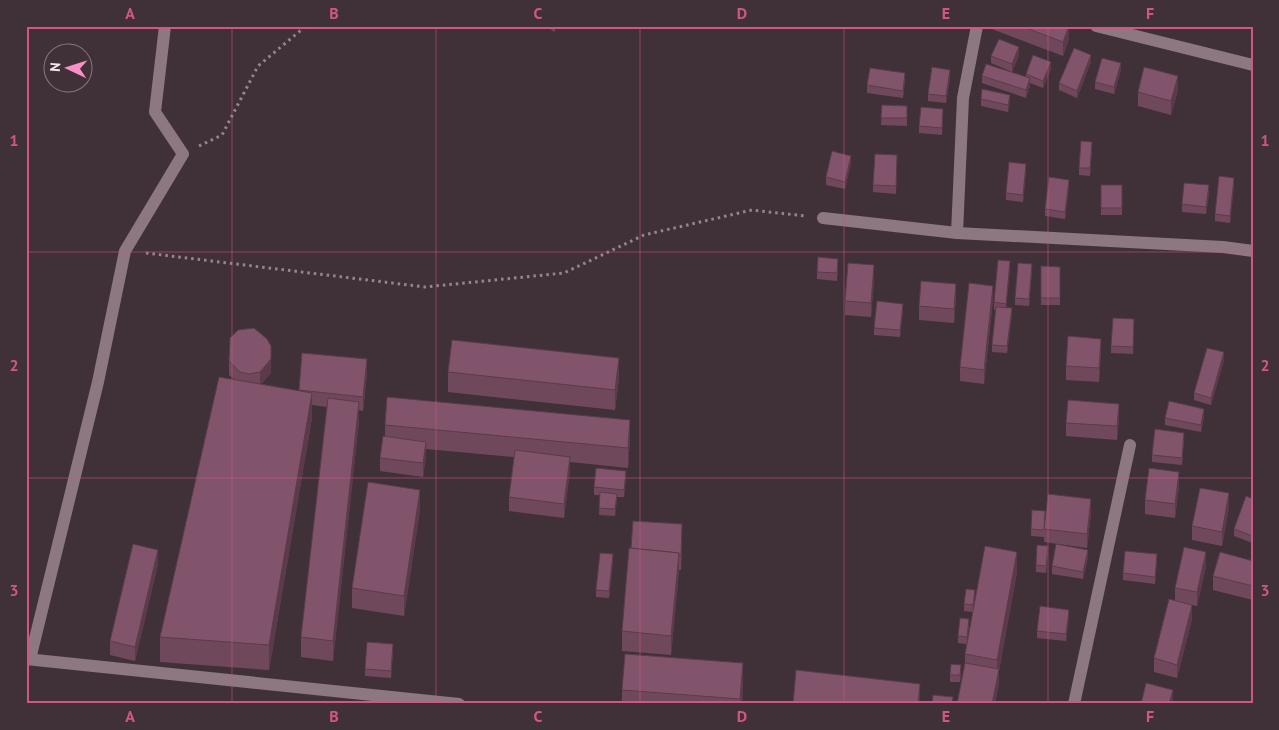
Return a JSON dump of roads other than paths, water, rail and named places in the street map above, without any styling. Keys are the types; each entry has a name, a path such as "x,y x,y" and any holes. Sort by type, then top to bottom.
{"street":[{"path":"166,26 155,112 183,154 125,251 98,382 28,659 460,704"},
{"path":"957,233 963,98 977,26"},
{"path":"1096,26 1253,65"},
{"path":"823,218 957,233 1213,247 1253,251"},
{"path":"1074,704 1130,445"}]}
